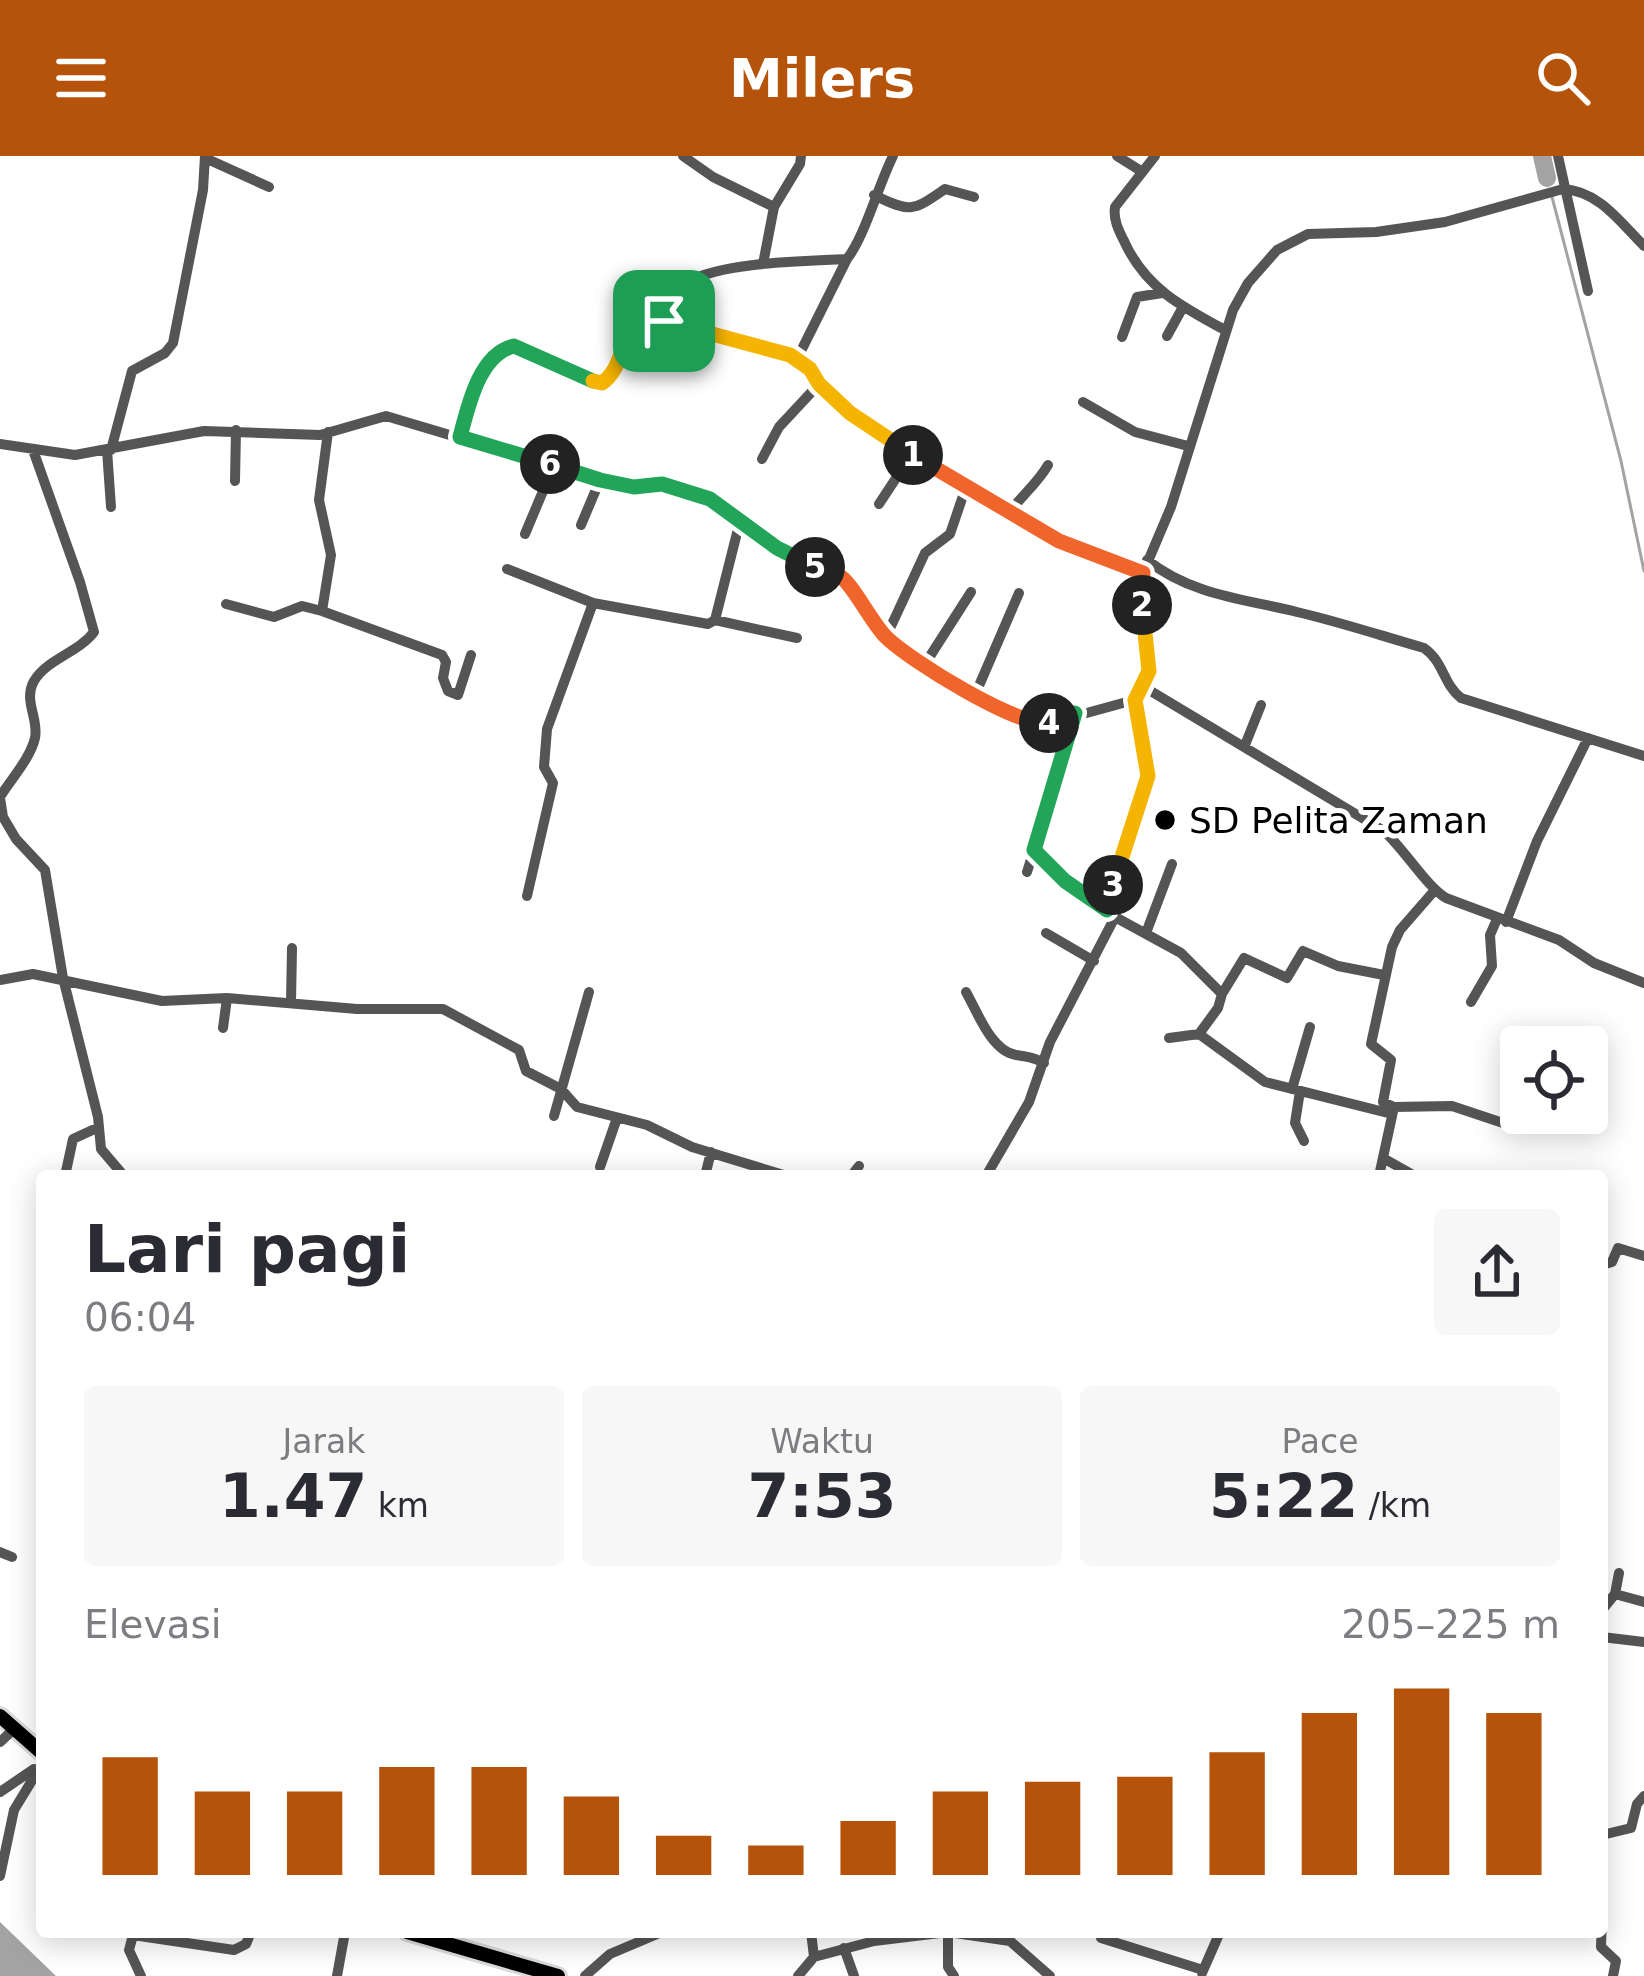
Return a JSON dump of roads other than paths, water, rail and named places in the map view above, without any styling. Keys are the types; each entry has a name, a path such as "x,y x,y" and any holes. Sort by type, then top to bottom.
{"main road":[{"path":"0,1716 36,1757"},
{"path":"428,1938 558,1976"}],"street":[{"path":"683,156 774,208"},
{"path":"764,264 774,208 801,156"},
{"path":"797,358 862,236 874,195 893,156"},
{"path":"1117,156 1141,171"},
{"path":"1155,156 1115,207 1114,217 1142,274 1162,293 1225,330"},
{"path":"1558,156 1588,291"},
{"path":"111,507 109,450 132,370 165,353 173,343 205,157 269,187"},
{"path":"874,195 905,206 926,205 945,189 974,196"},
{"path":"989,1170 1029,1102 1050,1042 1094,961 1111,914 1125,839 1146,787 1135,700 1149,671 1145,567 1171,507 1225,330 1248,283 1277,250 1319,232 1376,232 1445,222 1563,190 1575,190 1600,202 1644,246"},
{"path":"664,321 687,283 764,264 847,259"},
{"path":"1122,337 1137,297 1162,293"},
{"path":"1167,337 1183,307"},
{"path":"460,437 474,391 502,350 520,347 602,383 612,375 634,327 646,320 759,343 797,358 850,413 912,454 1087,554 1161,572 1219,597 1293,611 1424,648 1437,657 1453,692 1461,698 1644,756"},
{"path":"762,459 779,427 819,384"},
{"path":"1083,402 1135,432 1189,446"},
{"path":"0,444 75,455 189,433 236,430 306,435 386,416 600,480 634,487 662,484 721,506 787,554 843,578 870,621 925,664 1036,724 1135,700"},
{"path":"235,481 236,430"},
{"path":"322,611 331,555 319,500 328,432"},
{"path":"33,450 94,632 80,649 44,669 32,685 33,745 0,798 3,817 16,839 45,870 63,978 102,1153 118,1170"},
{"path":"879,504 912,454"},
{"path":"525,534 554,465"},
{"path":"1009,513 1048,465"},
{"path":"581,525 600,480"},
{"path":"886,637 925,553 950,534 968,484"},
{"path":"715,620 740,521"},
{"path":"507,569 592,602 699,625 715,620 797,638"},
{"path":"925,664 971,592"},
{"path":"975,695 1019,593"},
{"path":"527,896 553,783 544,767 547,729 592,602"},
{"path":"226,604 274,617 302,605 442,655 443,682 448,692 458,695 471,655"},
{"path":"1144,687 1384,831 1409,855 1434,891 1559,940 1594,963 1644,983"},
{"path":"1245,745 1261,705"},
{"path":"1027,872 1075,713"},
{"path":"1471,1002 1492,966 1490,935 1502,920 1588,738"},
{"path":"1034,850 1065,881 1111,914 1189,959 1222,994"},
{"path":"1146,933 1172,864"},
{"path":"1393,1111 1383,1102 1391,1060 1371,1044 1384,975 1400,930 1434,891"},
{"path":"1046,932 1094,961"},
{"path":"291,1002 292,948"},
{"path":"1169,1038 1198,1034 1218,1008 1244,958 1288,978 1303,951 1338,966 1384,975"},
{"path":"0,980 20,974 63,978 155,1000 227,998 357,1009 449,1010 519,1050 526,1071 562,1089 572,1105 647,1125 684,1144 769,1170"},
{"path":"554,1116 589,992"},
{"path":"966,992 999,1046 1044,1063"},
{"path":"223,1028 227,998"},
{"path":"1304,1141 1295,1123 1296,1090 1310,1027"},
{"path":"1198,1034 1251,1075 1296,1090 1393,1111 1452,1106 1500,1122"},
{"path":"1380,1170 1393,1111"},
{"path":"600,1167 617,1118"},
{"path":"66,1170 74,1139 99,1127"},
{"path":"706,1170 711,1152"},
{"path":"1383,1158 1404,1170"},
{"path":"1608,1263 1618,1248 1644,1256"},
{"path":"1608,1603 1619,1573"},
{"path":"1615,1594 1644,1602"},
{"path":"1608,1638 1644,1642"},
{"path":"0,1742 14,1729"},
{"path":"0,1792 36,1765"},
{"path":"0,1876 14,1810 36,1769"},
{"path":"1608,1834 1631,1828 1644,1796"},
{"path":"132,1938 129,1950 140,1976"},
{"path":"153,1938 234,1950 248,1938"},
{"path":"338,1976 344,1938"},
{"path":"585,1976 610,1954 648,1938"},
{"path":"812,1938 814,1957"},
{"path":"798,1976 814,1957 882,1938"},
{"path":"948,1938 949,1972 954,1976"},
{"path":"989,1938 1010,1941 1050,1976"},
{"path":"1101,1938 1202,1973 1217,1938"},
{"path":"1601,1938 1601,1947 1616,1958 1613,1976"},
{"path":"844,1948 854,1976"}],"waterway":[{"path":"1542,156 1547,178"},
{"path":"1552,197 1621,461 1644,571"}],"place":[{"name":"SD Pelita Zaman","path":"1165,820"}]}
